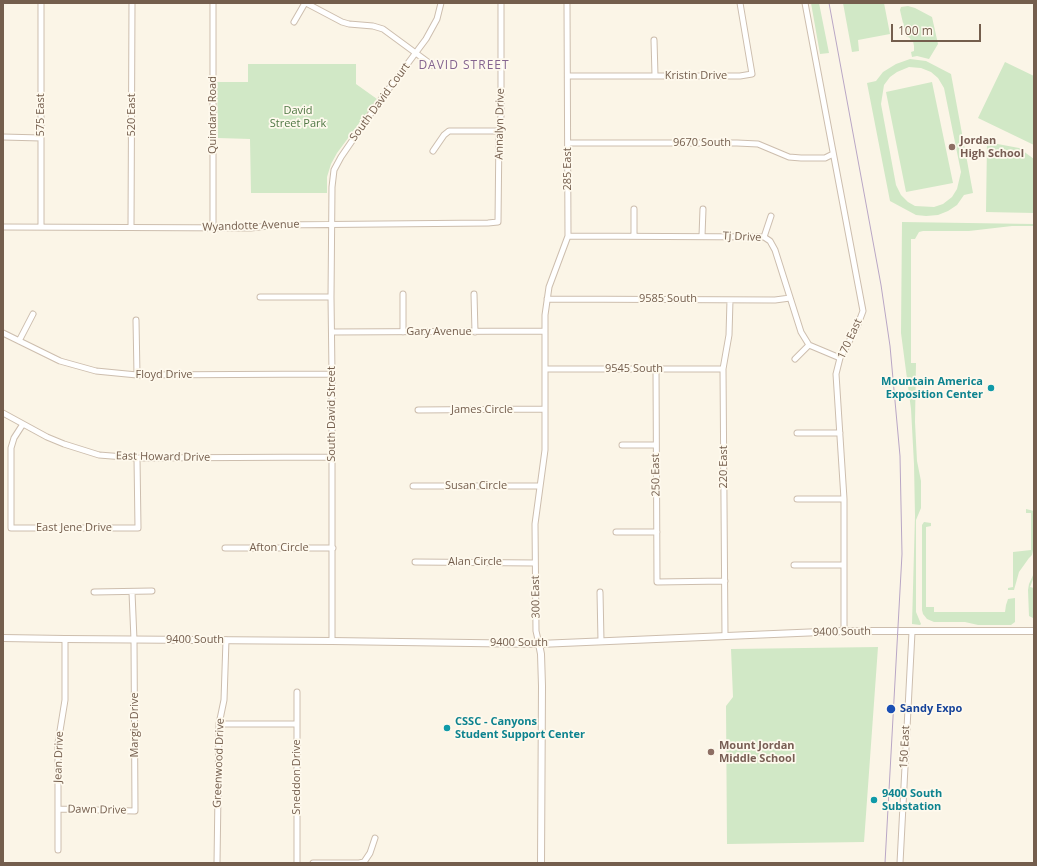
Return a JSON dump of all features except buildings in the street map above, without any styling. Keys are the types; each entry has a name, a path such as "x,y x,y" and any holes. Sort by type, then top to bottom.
{"street":[{"name":"575 East","path":"41,227 40,138 42,3"},
{"name":"520 East","path":"131,227 132,3"},
{"name":"Quindaro Road","path":"213,3 213,228"},
{"path":"294,22 305,3 342,22 384,29 432,65"},
{"name":"South David Court","path":"332,187 334,170 340,157 426,39 437,19 441,3"},
{"name":"Annalyn Drive","path":"498,222 499,131 501,116 501,3"},
{"name":"285 East","path":"545,332 547,299 551,282 568,236 567,3"},
{"name":"Kristin Drive","path":"568,76 740,76 752,74 740,3"},
{"name":"170 East","path":"805,3 862,311 857,327 840,358 836,374 844,499 844,631"},
{"path":"654,40 655,76"},
{"path":"433,151 444,134 449,131 499,131"},
{"path":"3,137 40,138"},
{"name":"9670 South","path":"568,142 737,143 758,144 789,157 825,158 833,154"},
{"name":"South David Street","path":"332,187 332,641"},
{"path":"634,209 634,236"},
{"path":"702,236 703,210"},
{"path":"764,237 771,216"},
{"name":"Wyandotte Avenue","path":"3,227 251,228 276,225 498,222"},
{"name":"Tj Drive","path":"568,236 764,237 770,241 775,250 801,332 809,345"},
{"path":"403,294 403,332"},
{"path":"474,294 475,332"},
{"path":"260,297 331,297"},
{"name":"9585 South","path":"547,299 775,300 790,298"},
{"name":"220 East","path":"725,636 723,369 729,335 730,300"},
{"path":"19,340 33,314"},
{"path":"136,320 137,375"},
{"name":"Gary Avenue","path":"332,332 545,332"},
{"name":"300 East","path":"541,863 542,686 541,654 536,631 535,524 545,450 545,332"},
{"name":"Floyd Drive","path":"3,333 42,353 96,372 137,375 332,374"},
{"path":"795,359 809,345 840,358"},
{"name":"9545 South","path":"546,369 723,369"},
{"name":"250 East","path":"656,369 657,582 725,581"},
{"name":"James Circle","path":"418,410 545,410"},
{"name":"East Howard Drive","path":"3,413 47,437 80,450 99,455 137,458 332,457"},
{"name":"East Jene Drive","path":"23,424 14,438 11,448 11,528 138,528 137,458"},
{"path":"797,433 840,433"},
{"path":"622,446 656,445"},
{"name":"Susan Circle","path":"413,486 540,486"},
{"path":"797,499 844,499"},
{"path":"616,532 657,532"},
{"name":"Afton Circle","path":"225,548 333,548"},
{"name":"Alan Circle","path":"415,562 535,563"},
{"path":"794,565 844,565"},
{"path":"94,592 152,591"},
{"name":"Margie Drive","path":"132,592 134,640 135,810"},
{"path":"600,592 601,641"},
{"name":"9400 South","path":"3,638 539,644 844,631 1034,631"},
{"name":"150 East","path":"900,863 912,632"},
{"name":"Jean Drive","path":"58,850 58,743 65,700 65,639"},
{"name":"Greenwood Drive","path":"217,863 219,724 224,700 226,640"},
{"name":"Sneddon Drive","path":"297,863 298,692"},
{"path":"219,724 297,724"},
{"name":"Dawn Drive","path":"58,809 135,810"},
{"path":"313,863 364,862 370,853 375,838"}],"green space":[{"path":"811,3 819,3 829,53 820,54"},
{"path":"843,3 884,3 890,34 858,40 859,51 852,52"},
{"path":"908,6 932,17 938,44 929,59 917,56 912,57 911,52 914,51 913,41 906,36 900,10 901,7"},
{"path":"910,59 926,61 951,74 973,193 964,195 957,205 938,215 916,215 890,201 867,83 876,81 883,72 896,64","holes":["909,67 921,68 931,72 938,78 944,88 961,172 957,189 952,197 943,204 934,207 915,206 901,195 896,185 881,104 884,85 890,77"]},
{"path":"1005,62 1034,76 1034,145 978,118"},
{"name":"David Street Park","path":"248,64 356,64 356,84 377,99 337,153 331,164 327,177 327,193 251,193 250,139 218,138 217,82 248,82"},
{"path":"932,82 953,183 906,192 886,92"},
{"path":"987,142 1019,148 1034,159 1034,213 986,212"},
{"path":"902,222 1034,224 1034,226 1012,226 969,231 923,231 919,232 915,239 911,239 911,363 916,363 915,422 917,461 921,481 921,508 916,520 916,612 921,624 920,625 912,624 915,516 914,464 911,409 901,333"},
{"path":"1026,509 1034,511 1034,546 1032,555 1019,572 1014,590 1008,590 1008,588 1013,587 1013,552 1031,550 1031,513 1026,513"},
{"path":"924,522 931,523 931,526 926,527 926,607 934,607 934,612 1005,612 1008,599 1015,598 1015,622 1011,625 978,625 965,622 934,622 927,619 922,610 922,525"},
{"path":"1034,573 1030,587 1034,588 1033,618 1029,616 1028,590"},
{"path":"878,647 864,842 727,844 726,706 733,697 731,649"}],"tram line":[{"path":"829,3 881,285 890,346 900,456 902,554 885,863"}],"place":[{"name":"Jordan High School","path":"952,147"},
{"name":"Mountain America Exposition Center","path":"991,388"},
{"name":"Sandy Expo","path":"891,709"},
{"name":"CSSC - Canyons Student Support Center","path":"447,728"},
{"name":"Mount Jordan Middle School","path":"711,752"},
{"name":"9400 South Substation","path":"874,800"}],"district":[{"name":"DAVID STREET","path":"464,66"}]}
